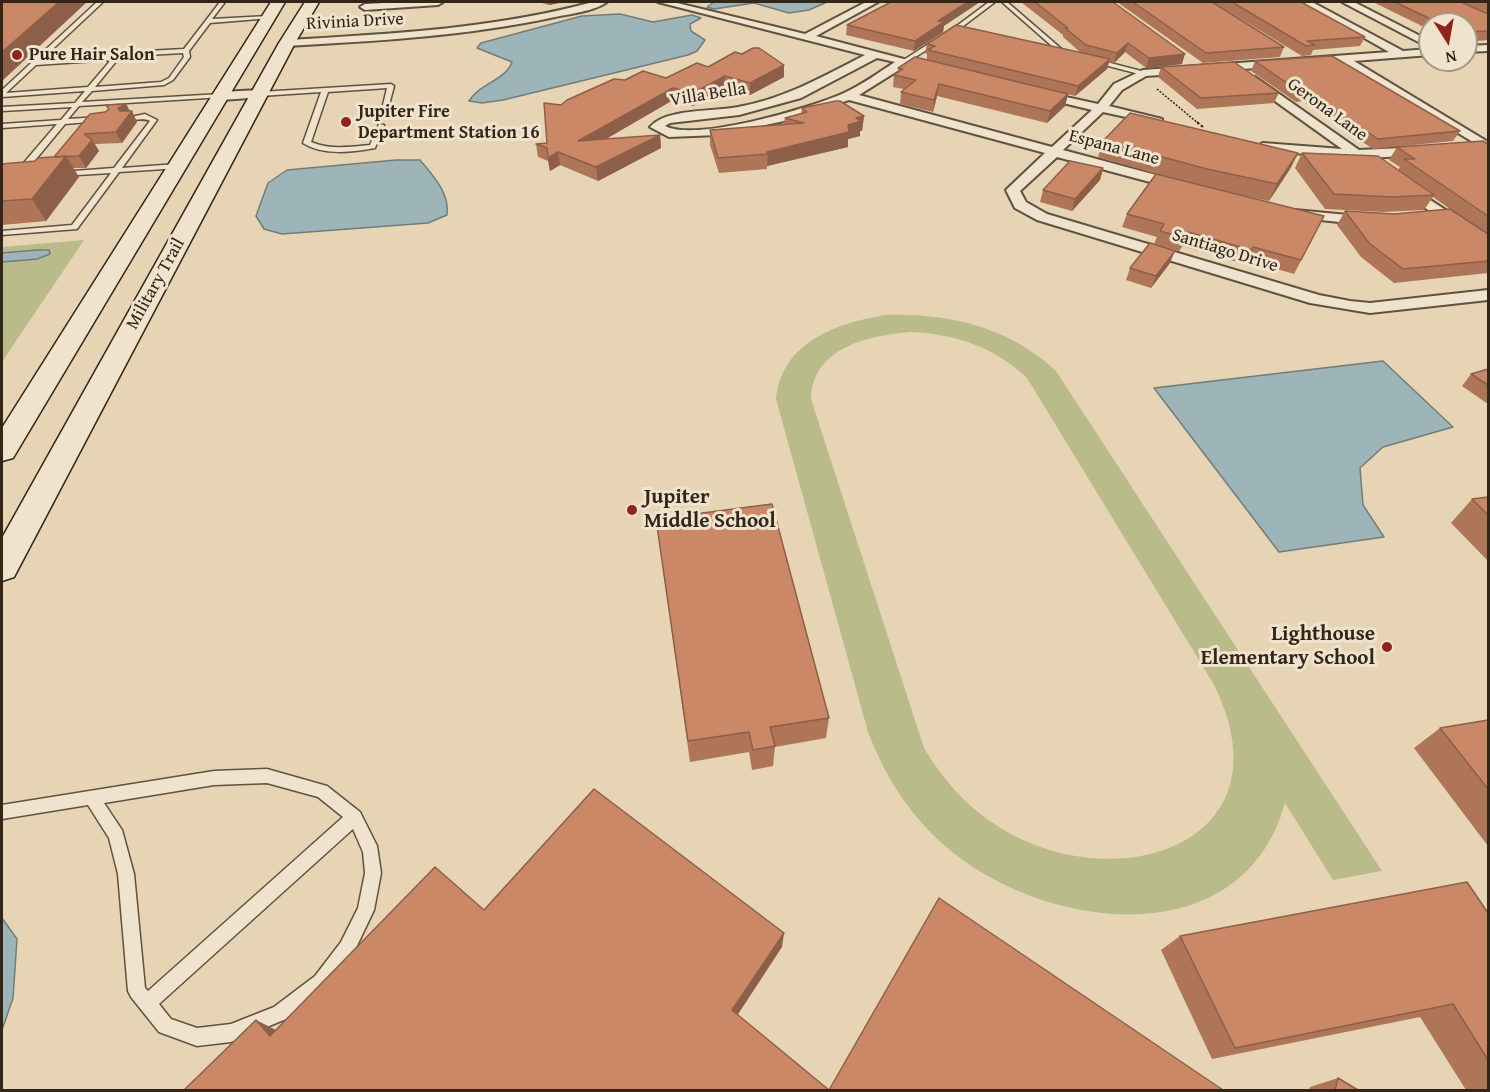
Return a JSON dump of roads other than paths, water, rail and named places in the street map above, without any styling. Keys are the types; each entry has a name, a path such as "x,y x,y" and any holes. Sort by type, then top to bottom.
{"main road":[{"name":"Military Trail","path":"2,568 287,43 312,2"},
{"name":"Military Trail","path":"2,451 273,10"}],"street":[{"path":"347,40 360,15 380,2"},
{"path":"360,15 438,2"},
{"name":"Rivinia Drive","path":"287,43 458,30 540,16 602,2"},
{"path":"663,2 946,72"},
{"path":"807,37 873,2"},
{"path":"1306,2 1401,54"},
{"path":"1347,2 1418,39"},
{"path":"1281,50 1298,61"},
{"path":"1143,73 1418,53"},
{"name":"Villa Bella","path":"874,55 806,92 739,111 666,120 656,127 661,132 679,135 731,129 794,115 848,96 904,62"},
{"path":"1182,56 1198,68"},
{"path":"1341,58 1488,146"},
{"name":"Gerona Lane","path":"1233,66 1375,166"},
{"name":"Santiago Drive","path":"1143,73 1118,87 1101,108 1013,190 1020,205 1042,217 1316,299 1350,306 1370,308 1488,295"},
{"path":"1025,90 1167,124"},
{"path":"806,92 832,102"},
{"path":"221,96 260,94"},
{"name":"Espana Lane","path":"848,96 1198,191"},
{"path":"1246,144 1308,154 1360,156 1440,149"},
{"path":"1462,147 1488,146"},
{"path":"1392,178 1488,245"},
{"path":"1279,211 1351,220 1386,221"},
{"path":"1425,217 1445,215"}],"lane":[{"path":"2,94 100,2"},
{"path":"2,94 162,84 171,79 187,57 186,51 222,2"},
{"path":"904,62 956,29 992,2"},
{"path":"1004,2 1063,53"},
{"path":"208,21 273,10"},
{"path":"956,29 966,31"},
{"path":"1047,49 1073,56"},
{"path":"34,63 186,51"},
{"path":"32,176 12,178 63,122 116,58"},
{"path":"1084,58 1143,73"},
{"path":"260,94 391,86 386,105"},
{"path":"325,90 307,143 319,148 338,150 374,147 381,125"},
{"path":"2,109 221,96"},
{"path":"2,233 74,227 154,120 145,116 129,118"},
{"path":"2,126 110,119"},
{"path":"51,175 177,166"},
{"path":"2,812 214,778 267,776 322,791 355,817 371,852 373,873 366,910 347,948 321,982 280,1013 231,1033 197,1037 165,1026 137,991 126,874 116,835 92,798"},
{"path":"147,1003 355,817"}],"water":[{"path":"714,2 827,2 809,10 789,13 754,3 714,9 707,7"},
{"path":"620,14 653,22 692,15 701,18 690,24 691,31 705,40 697,51 688,55 503,100 482,103 469,101 479,90 504,73 512,62 477,48 481,43 582,16"},
{"path":"420,160 443,192 447,215 428,223 282,234 264,229 256,216 268,183 287,170"},
{"path":"49,250 50,254 37,259 2,262 2,253"},
{"path":"1383,361 1453,427 1383,447 1360,468 1363,505 1384,537 1279,552 1154,388"},
{"path":"2,918 17,939 13,998 2,1030"}],"place":[{"name":"Pure Hair Salon","path":"17,55"},
{"name":"Jupiter Fire Department Station 16","path":"346,122"},
{"name":"Jupiter Middle School","path":"632,510"},
{"name":"Lighthouse Elementary School","path":"1387,647"}]}
